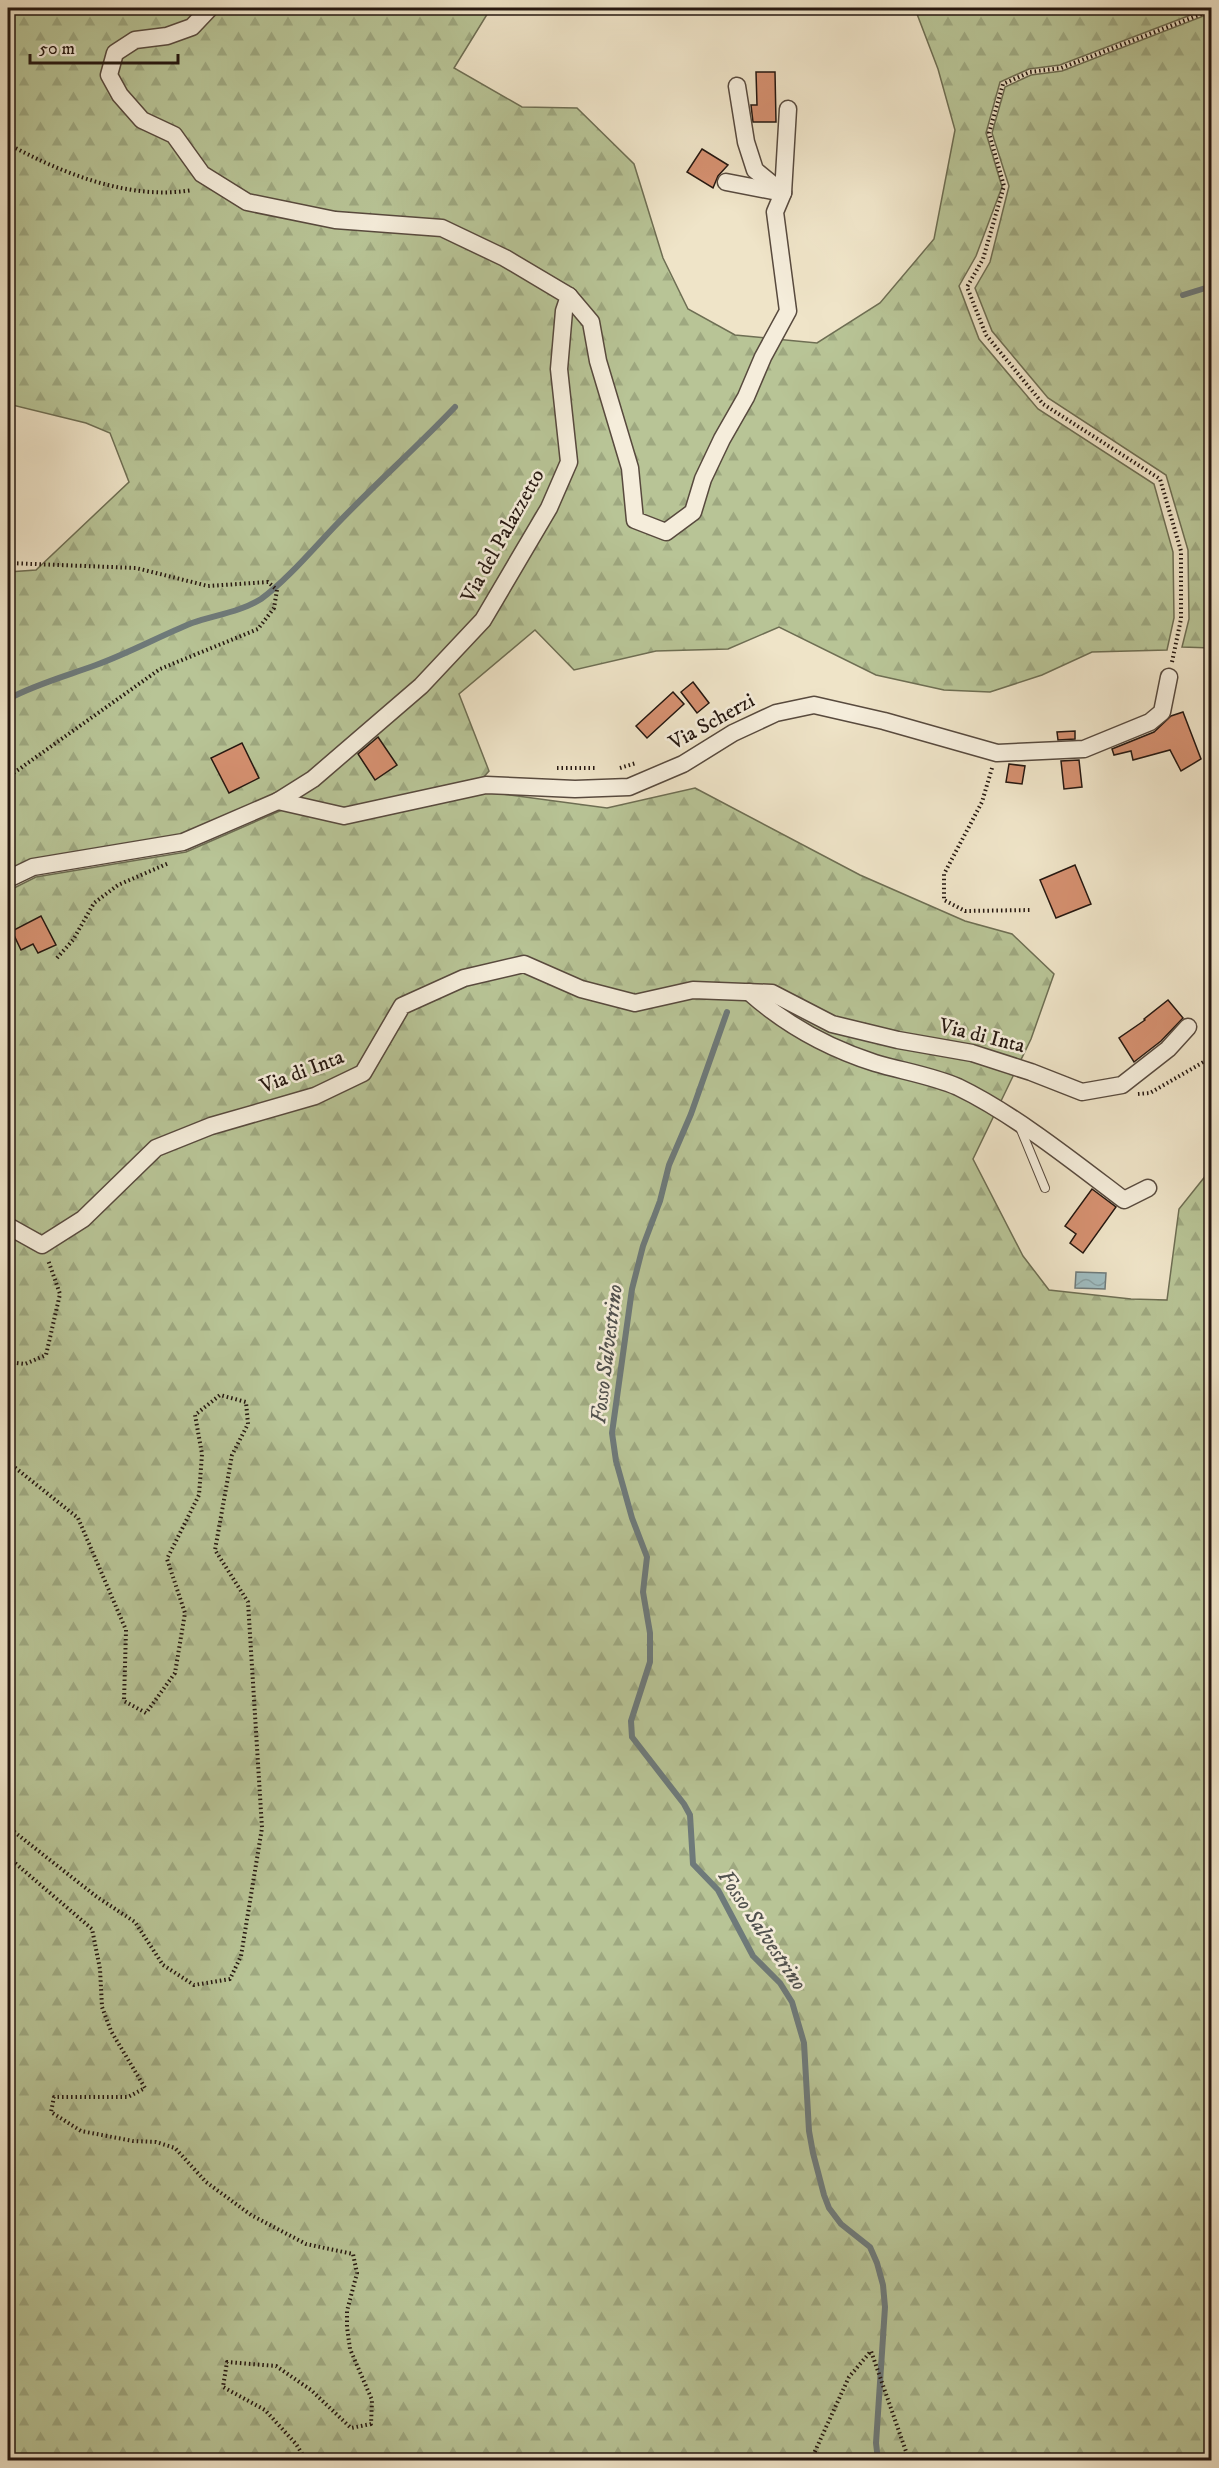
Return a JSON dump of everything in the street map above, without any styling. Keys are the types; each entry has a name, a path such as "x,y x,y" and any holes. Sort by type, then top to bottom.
{"street":[{"path":"210,8 192,27 167,36 135,40 115,53 109,75 120,95 142,120 174,135 202,174 248,202 335,220 442,228 505,258 568,296 591,322 598,361 630,468 636,520 666,532 693,512 703,479 788,311 775,212 783,193 788,109"},
{"path":"737,86 746,142 755,170 783,193"},
{"path":"726,182 783,193"},
{"name":"Via del Palazzetto","path":"8,879 33,867 188,840 278,801 313,778 421,686 483,620 549,508 569,462 559,369 564,311 568,296"},
{"name":"Via Scherzi","path":"278,801 344,816 486,784 575,789 629,787 683,764 733,733 776,713 814,705 884,721 997,753 1084,749 1150,722 1162,712 1169,677"},
{"name":"Via di Inta","path":"42,1245 83,1219 156,1148 211,1126 315,1096 363,1073 402,1006 464,978 524,964 581,989 635,1003 693,990 772,993 832,1024 898,1040 972,1053 1031,1072 1082,1092 1122,1085 1168,1049 1188,1027"},
{"path":"749,992 772,1012 826,1046 957,1087 1018,1123 1125,1200 1148,1188"},
{"path":"8,1226 42,1245"}],"lane":[{"path":"1018,1123 1045,1188"}],"path":[{"path":"1169,677 1181,619 1181,551 1160,480 1043,404 986,335 967,287 983,260 1004,186 989,133 1003,84 1030,72 1061,68 1212,10"},
{"path":"8,144 39,161 109,186 176,193 219,184"},
{"path":"8,563 135,568 208,586 268,582 277,590 274,608 258,628 160,669 8,777"},
{"path":"997,753 982,802 944,874 944,900 965,911 1032,910"},
{"path":"57,958 73,940 94,903 118,885 169,864 188,840"},
{"path":"1106,1088 1123,1096 1150,1093 1212,1057"},
{"path":"8,1362 25,1364 46,1354 60,1294 42,1245"},
{"path":"8,1462 78,1518 126,1630 124,1701 146,1713 175,1673 186,1613 166,1559 199,1495 202,1454 195,1415 220,1395 246,1402 248,1425 232,1455 215,1550 248,1602 261,1828 241,1956 230,1979 194,1985 163,1965 135,1922 97,1897 8,1827"},
{"path":"8,1852 15,1863 92,1929 100,1969 102,2007 111,2031 145,2088 128,2097 54,2097 51,2112 81,2131 134,2141 156,2142 175,2148 206,2182 251,2215 306,2244 353,2254 357,2272 347,2311 347,2327 350,2349 372,2400 371,2424 351,2428 311,2390 276,2366 226,2362 223,2387 264,2410 296,2444 306,2460"},
{"path":"811,2460 849,2377 871,2352 909,2460"}],"green space":[{"path":"8,8 491,8 454,68 522,107 577,108 634,164 663,258 688,309 735,335 817,343 880,303 934,239 955,130 938,69 917,14 911,8 1209,8 1060,65 1029,69 1000,82 986,133 1002,187 976,256 959,286 979,339 1038,409 1154,484 1173,552 1174,618 1167,650 1092,652 1042,675 990,692 944,690 876,675 779,627 728,649 656,651 574,670 535,630 459,694 489,771 481,780 344,810 274,795 181,835 8,871 8,572 36,570 129,482 110,433 86,423 8,404"},
{"path":"1211,13 1212,648 1182,647 1189,619 1188,550 1166,475 1048,398 992,331 975,288 990,262 1009,186 992,133 1005,87 1031,75 1062,71"},
{"path":"695,788 860,875 965,921 1012,934 1054,974 1031,1039 973,1159 1023,1256 1049,1290 1131,1299 1167,1300 1179,1209 1211,1169 1211,2460 8,2460 8,891 36,877 186,852 282,810 344,824 487,792 607,808"}],"water":[{"path":"1076,1272 1106,1273 1105,1289 1075,1288"}],"building":[{"path":"756,72 775,72 776,122 753,122 751,105 757,105"},
{"path":"702,149 728,165 718,176 713,188 687,172"},
{"path":"693,682 709,703 697,713 681,692"},
{"path":"673,692 684,704 647,738 636,726"},
{"path":"1183,712 1201,759 1181,771 1170,750 1133,760 1131,751 1114,755 1112,749 1154,732 1171,716"},
{"path":"1075,731 1075,739 1058,740 1057,732"},
{"path":"378,737 397,765 375,780 358,754"},
{"path":"242,743 259,778 229,793 211,758"},
{"path":"1079,760 1082,787 1064,789 1061,761"},
{"path":"1009,764 1025,766 1022,784 1006,782"},
{"path":"1075,865 1091,904 1056,918 1040,880"},
{"path":"41,916 56,945 38,953 33,944 21,950 12,931"},
{"path":"1168,1000 1183,1018 1161,1041 1134,1062 1119,1038"},
{"path":"1092,1189 1116,1207 1083,1253 1070,1243 1076,1234 1065,1226"}],"waterway":[{"path":"1183,295 1212,286"},
{"path":"8,699 108,660 192,623 236,610 261,599 289,574 455,407"},
{"name":"Fosso Salvestrino","path":"727,1012 691,1114 669,1165 660,1201 643,1246 632,1289 612,1433 616,1461 632,1518 647,1557 643,1592 650,1633 650,1662 631,1721 632,1737 690,1815 693,1864 718,1890 753,1956 780,1983 792,2002 804,2043 809,2131 824,2195 829,2208 841,2224 870,2247 883,2285 885,2307 876,2443 878,2460"}]}
